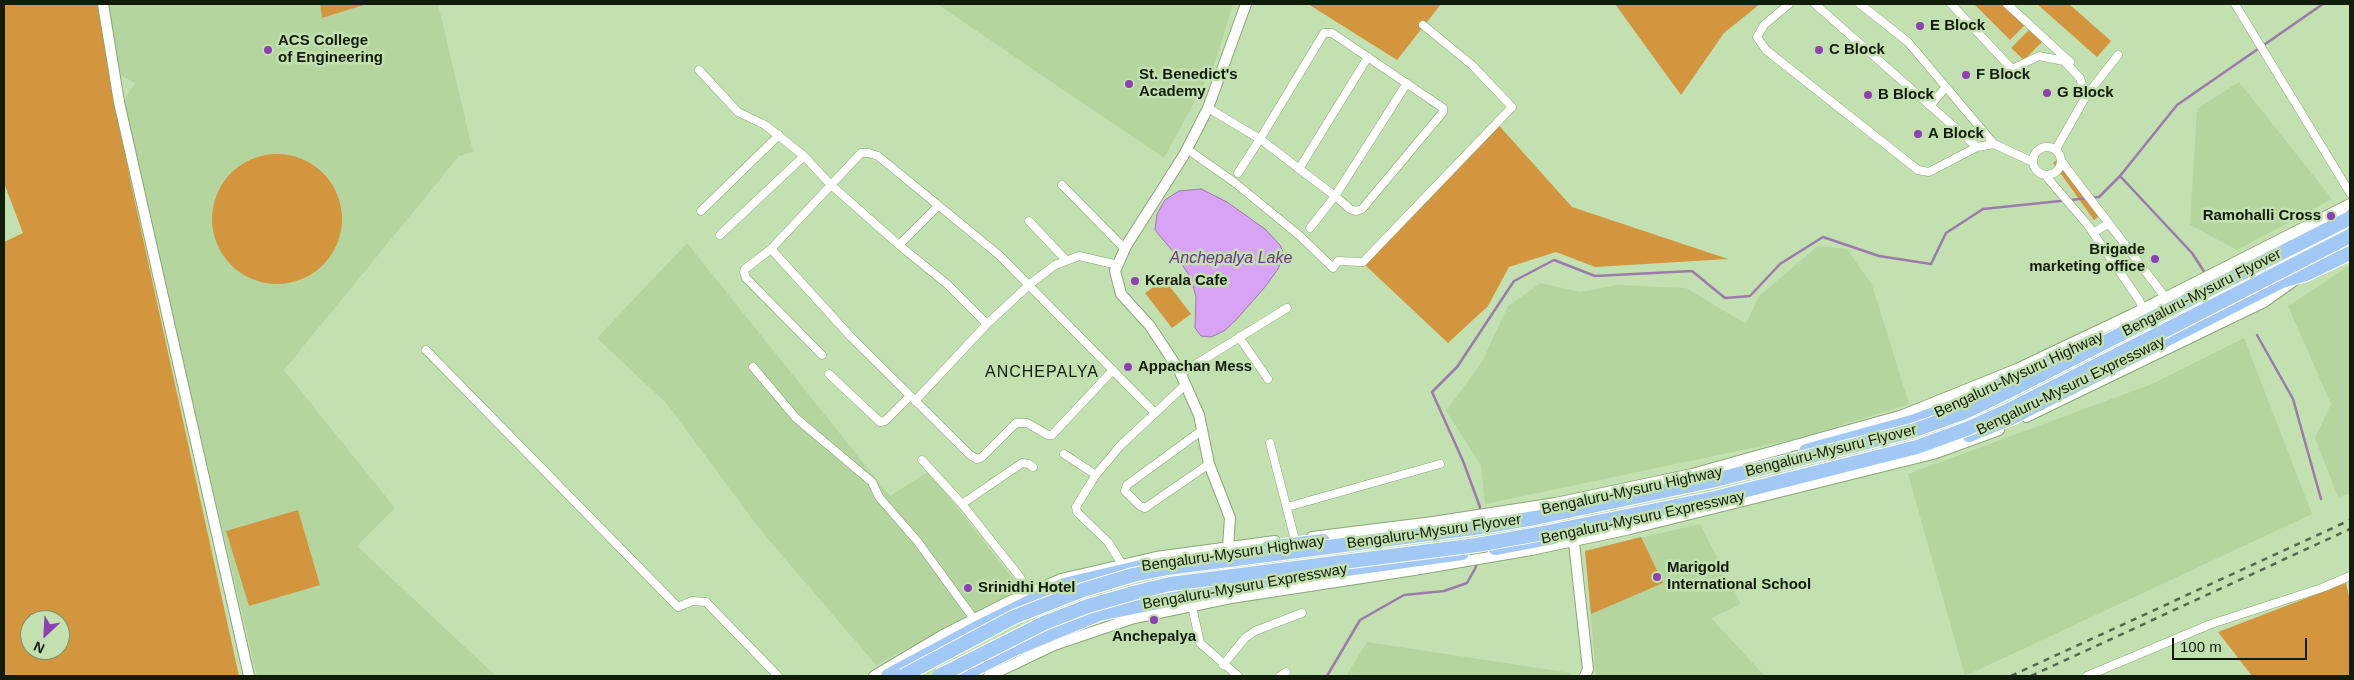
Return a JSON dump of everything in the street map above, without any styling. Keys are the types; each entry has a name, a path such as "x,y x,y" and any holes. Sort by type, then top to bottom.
{"highway":[{"name":"Bengaluru-Mysuru Highway","path":"888,676 979,626 1064,585 1228,550 1515,513 1642,490 1746,466 1880,431 1932,414 2020,377 2350,211"},
{"name":"Bengaluru-Mysuru Flyover","path":"903,676 1022,614 1083,590 1133,576 1167,568 1474,528 1535,518 1702,484 1912,431 1963,413 2005,393 2350,218"},
{"name":"Bengaluru-Mysuru Expressway","path":"939,676 1044,623 1137,592 1170,584 1476,545 1538,534 1715,498 1918,447 1969,428 2013,408 2350,236"},
{"name":"Bengaluru-Mysuru Expressway","path":"962,676 1012,650 1099,614 1529,547 1907,456 1942,445 2012,418 2093,382 2282,281 2306,274 2350,253"},
{"path":"1932,414 1942,445"}],"street":[{"path":"103,4 119,102 249,676"},
{"path":"1230,593 1228,550 1230,518 1209,464 1199,415 1180,374 1150,326 1121,294 1116,271 1125,249 1187,149 1208,108 1246,4"},
{"path":"1789,4 1764,25 1757,37 1766,50 1918,170 1929,172 1977,147 1994,144"},
{"path":"1815,4 1977,147"},
{"path":"1860,4 1908,42 1994,144 2033,162 2037,171 2046,175 2087,224 2139,300 2143,309"},
{"path":"1951,4 2012,69 2039,56 2064,61 2080,78 2086,96"},
{"path":"2007,4 2082,73 2080,78"},
{"path":"2235,4 2350,193"},
{"path":"1187,149 1256,200 1300,236 1333,268 1338,261 1363,262 1512,107 1472,65 1423,25"},
{"path":"1208,108 1260,139 1350,209 1356,211 1362,209 1442,112 1442,107 1332,33 1324,33 1260,139 1238,172"},
{"path":"2056,150 2086,96 2118,55"},
{"path":"1299,169 1368,57"},
{"path":"699,70 738,112 765,125 804,156 830,184 899,245 947,284 987,324"},
{"path":"1310,228 1335,196 1407,83"},
{"path":"1930,106 1945,88"},
{"path":"702,211 779,135"},
{"path":"2033,162 2038,150 2047,146 2056,150 2062,162 2165,297"},
{"path":"822,354 744,276 746,269 771,249 861,153 869,152 878,156 999,255 1030,284 1155,413"},
{"path":"720,235 804,156"},
{"path":"2046,175 2058,170 2062,162"},
{"path":"1062,185 1125,249"},
{"path":"1515,513 1692,474 1902,416 2017,369 2143,309 2350,204"},
{"path":"899,245 938,206"},
{"path":"1028,222 1065,259"},
{"path":"2093,233 2109,223"},
{"path":"771,249 851,337 970,455 977,459 982,458 1016,423 1027,423 1048,435 1052,435 1113,370"},
{"path":"829,374 880,422 885,421 913,398 1030,284 1065,259 1079,256 1118,265"},
{"path":"1180,374 1287,308"},
{"path":"1239,337 1268,379"},
{"path":"426,350 678,607 692,601 706,602 778,676"},
{"path":"752,367 796,418 872,482 879,496 918,542 974,619"},
{"name":"Bengaluru-Mysuru Expressway","path":"1574,537 1710,510 1933,454 1977,440 2093,382"},
{"path":"1122,564 1108,542 1076,511 1076,506 1096,475 1125,440 1185,385"},
{"path":"1201,431 1127,485 1125,491 1140,506 1145,508 1209,464"},
{"path":"1270,443 1295,542"},
{"path":"1064,454 1096,475"},
{"path":"922,460 962,504 1020,577 1028,593"},
{"path":"962,504 1022,463 1034,467"},
{"path":"1287,507 1440,464"},
{"path":"1574,537 1588,668 1585,676"},
{"path":"874,676 974,619 1061,579 1156,557 1228,550"},
{"path":"2093,675 2211,624 2322,588 2350,576"},
{"name":"Bengaluru-Mysuru Expressway","path":"989,676 1063,642 1134,618 1192,606 1230,593"},
{"path":"1192,606 1200,643 1223,665 1238,676"},
{"path":"1223,665 1245,638 1255,631 1302,613"}],"shaded area":[{"path":"4,4 97,4 131,184 239,676 4,676 4,242 23,233 4,183"},
{"path":"107,4 320,4 322,18 367,4 438,4 473,152 459,156 284,370 395,508 357,546 496,676 257,676 167,294 124,100 135,83 118,74"},
{"path":"320,4 367,4 322,18"},
{"name":"St. Benedict's Academy","path":"937,4 1233,4 1214,66 1164,158"},
{"path":"1308,4 1441,4 1397,60"},
{"path":"1615,4 1760,4 1724,33 1681,95"},
{"path":"1974,4 2009,4 2028,22 2010,40"},
{"path":"2037,4 2069,4 2111,41 2097,57"},
{"path":"2030,29 2042,42 2024,60 2011,48"},
{"path":"2239,82 2332,199 2237,250 2190,225 2197,109"},
{"path":"1494,120 1572,207 1728,259 1595,267 1556,252 1509,267 1488,306 1448,343 1364,264"},
{"path":"277,154 290,155 302,159 323,173 337,194 341,206 341,232 337,244 323,265 302,279 290,283 277,284 264,283 252,279 231,265 217,244 213,232 212,219 213,206 217,194 231,173 252,159 264,155"},
{"path":"2058,159 2099,216 2094,220 2053,163"},
{"path":"687,243 890,496 929,471 1021,589 876,665 762,532 667,404 597,338"},
{"path":"1818,246 1847,249 1872,285 1909,404 1800,438 1485,504 1481,465 1446,411 1482,362 1508,306 1541,283 1580,292 1618,285 1686,288 1746,324 1759,296"},
{"path":"2350,265 2350,494 2338,497 2315,438 2331,404 2288,306"},
{"path":"1164,279 1191,314 1172,328 1145,293"},
{"path":"2244,338 2312,514 1965,676 1908,474 2152,384"},
{"path":"298,510 320,585 249,606 226,531"},
{"name":"Marigold International School","path":"1700,524 1741,604 1711,618 1765,676 1596,676 1585,551"},
{"path":"1641,537 1663,583 1591,614 1585,551"},
{"path":"2346,583 2350,600 2350,676 2252,676 2218,632"},
{"path":"1367,642 1571,673 1571,676 1346,676"}],"water":[{"name":"Anchepalya Lake","path":"1201,189 1227,202 1265,229 1280,245 1284,254 1278,269 1265,287 1235,321 1224,331 1211,337 1201,336 1195,328 1196,297 1191,278 1175,254 1155,230 1157,214 1165,200 1179,191"}],"waterway":[{"path":"1480,511 1463,461 1432,392 1457,367 1514,281 1554,260 1595,276 1692,271 1725,298 1750,296 1780,264 1823,237 1879,256 1931,264 1946,233 1983,209 2099,197 2120,176 2177,105 2323,4"},
{"path":"2120,176 2192,253 2205,273"},
{"path":"2257,335 2293,399 2321,499"},
{"path":"1327,676 1360,620 1404,595 1444,591 1467,583 1476,567 1476,562"}],"railway":[{"path":"2011,676 2350,520"},
{"path":"2031,676 2350,529"}],"place":[{"name":"E Block","path":"1920,26"},
{"name":"ACS College of Engineering","path":"268,50"},
{"name":"C Block","path":"1819,50"},
{"name":"F Block","path":"1966,75"},
{"name":"St. Benedict's Academy","path":"1129,84"},
{"name":"G Block","path":"2047,93"},
{"name":"B Block","path":"1868,95"},
{"name":"A Block","path":"1918,134"},
{"name":"Ramohalli Cross","path":"2331,216"},
{"name":"Brigade marketing office","path":"2155,259"},
{"name":"Kerala Cafe","path":"1135,281"},
{"name":"Appachan Mess","path":"1128,367"},
{"name":"Marigold International School","path":"1657,577"},
{"name":"Srinidhi Hotel","path":"968,588"},
{"name":"Anchepalya","path":"1154,620"}],"district":[{"name":"ANCHEPALYA","path":"1042,373"}]}
